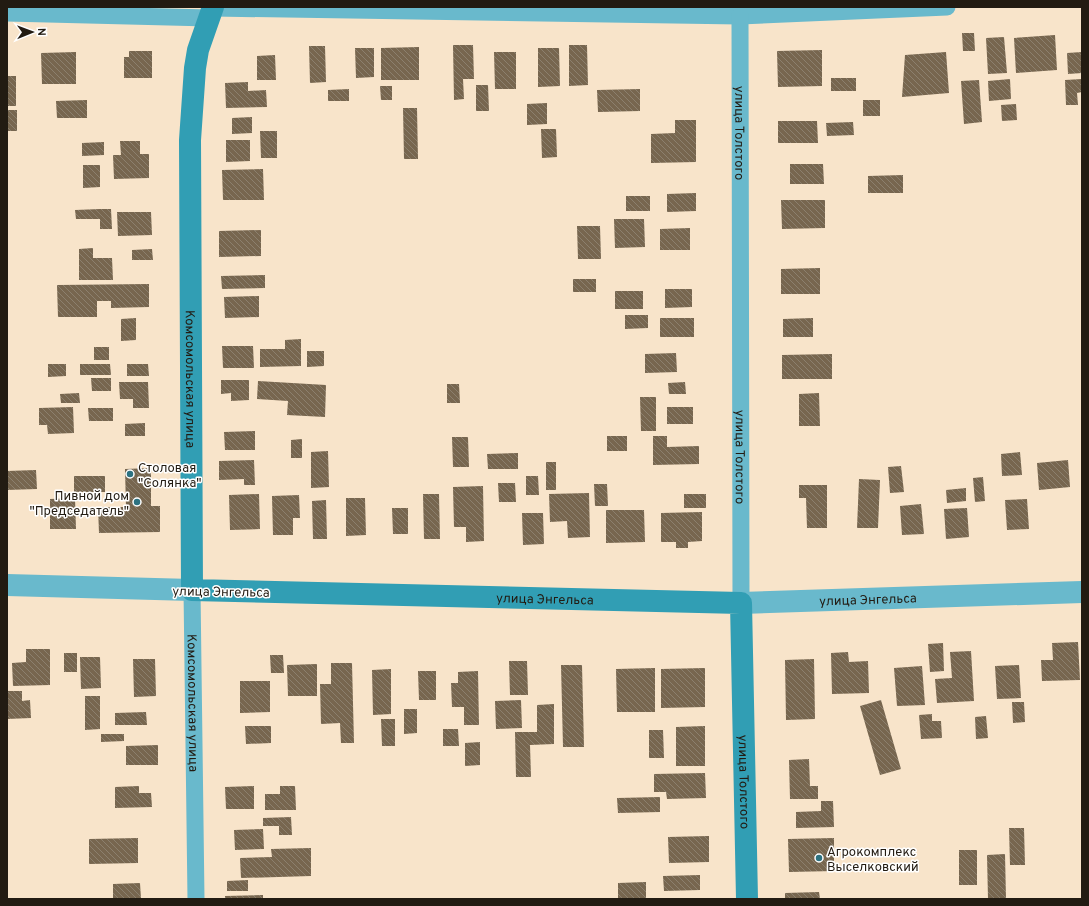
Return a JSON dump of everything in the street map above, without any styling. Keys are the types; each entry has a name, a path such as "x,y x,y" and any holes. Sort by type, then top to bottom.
{"main road":[{"name":"Комсомольская улица","path":"192,590 190,140 195,68 198,50 212,11"},
{"name":"улица Энгельса","path":"192,590 741,603"},
{"name":"улица Толстого","path":"741,603 747,899"}],"street":[{"path":"7,13 212,11 740,16 947,7"},
{"name":"улица Толстого","path":"740,16 741,603"},
{"name":"улица Энгельса","path":"7,585 192,590"},
{"name":"Комсомольская улица","path":"192,590 196,899"},
{"name":"улица Энгельса","path":"741,603 1082,592"}],"building":[{"path":"962,33 974,33 975,51 963,51"},
{"path":"1055,35 1057,70 1016,73 1014,38"},
{"path":"1004,37 1007,73 988,74 986,38"},
{"path":"453,45 473,45 474,79 463,79 464,99 454,100"},
{"path":"569,45 587,45 588,85 569,86"},
{"path":"309,46 325,46 326,82 310,83"},
{"path":"419,47 419,80 381,80 381,48"},
{"path":"355,48 374,48 374,77 356,78"},
{"path":"538,48 559,48 560,86 538,87"},
{"path":"822,50 822,86 778,87 777,51"},
{"path":"129,51 152,51 152,78 124,78 124,57 129,57"},
{"path":"76,52 76,84 42,84 41,53"},
{"path":"494,52 516,52 516,89 495,89"},
{"path":"946,52 949,93 902,97 905,55"},
{"path":"1082,52 1082,73 1068,74 1067,53"},
{"path":"275,55 276,80 257,80 257,56"},
{"path":"7,76 16,76 16,106 7,106"},
{"path":"831,78 856,78 856,91 831,91"},
{"path":"1010,79 1011,99 989,101 988,81"},
{"path":"1082,79 1082,92 1077,93 1078,105 1066,105 1065,80"},
{"path":"979,80 982,122 964,124 961,81"},
{"path":"248,82 248,91 266,90 267,107 226,108 225,83"},
{"path":"476,85 488,85 489,111 476,111"},
{"path":"380,86 392,86 392,100 381,100"},
{"path":"349,89 349,101 328,101 328,90"},
{"path":"640,89 640,111 598,112 597,90"},
{"path":"87,100 87,118 57,118 56,101"},
{"path":"863,100 880,100 880,116 863,116"},
{"path":"547,103 547,124 527,125 527,104"},
{"path":"1016,104 1017,120 1002,121 1001,105"},
{"path":"403,108 417,108 418,159 404,159"},
{"path":"7,110 17,110 17,131 7,131"},
{"path":"252,117 252,133 232,134 232,118"},
{"path":"675,120 696,120 696,162 651,163 651,134 675,133"},
{"path":"778,121 817,121 818,143 778,143"},
{"path":"853,122 854,135 827,136 826,123"},
{"path":"541,129 556,129 557,157 542,158"},
{"path":"260,131 277,131 277,158 261,158"},
{"path":"226,140 250,140 250,161 226,162"},
{"path":"120,141 140,141 140,154 149,154 149,178 114,179 113,155 121,155"},
{"path":"104,142 104,155 82,156 82,143"},
{"path":"790,164 823,164 824,184 790,184"},
{"path":"83,165 100,165 100,187 83,188"},
{"path":"263,169 264,200 223,200 222,170"},
{"path":"903,175 903,193 868,193 868,176"},
{"path":"696,193 696,211 667,212 667,194"},
{"path":"626,196 650,196 650,211 626,211"},
{"path":"781,200 825,200 825,228 782,229"},
{"path":"111,209 112,229 100,229 100,219 76,219 75,210"},
{"path":"117,212 151,212 152,235 118,236"},
{"path":"614,219 644,219 645,247 615,248"},
{"path":"577,226 600,226 601,259 578,259"},
{"path":"690,228 690,250 660,250 660,229"},
{"path":"261,230 261,256 219,257 219,231"},
{"path":"93,248 93,258 112,258 113,280 79,280 79,249"},
{"path":"152,249 153,260 132,260 132,250"},
{"path":"820,268 820,294 781,294 781,269"},
{"path":"265,275 265,288 222,289 221,276"},
{"path":"573,279 596,279 596,292 573,292"},
{"path":"149,284 149,307 111,308 111,301 97,301 97,317 58,317 57,285"},
{"path":"665,289 692,289 692,307 665,308"},
{"path":"615,291 643,291 643,309 615,309"},
{"path":"259,296 259,317 225,318 224,297"},
{"path":"625,315 648,315 648,328 625,329"},
{"path":"136,318 136,340 121,341 121,319"},
{"path":"660,318 694,318 694,337 660,337"},
{"path":"813,318 813,337 783,337 783,319"},
{"path":"301,339 301,366 260,367 260,349 285,349 285,340"},
{"path":"222,346 253,346 254,368 223,368"},
{"path":"94,347 109,347 109,360 94,360"},
{"path":"307,351 324,351 324,366 307,367"},
{"path":"676,353 677,372 645,373 645,354"},
{"path":"832,354 832,379 782,379 782,355"},
{"path":"48,364 66,364 66,376 48,377"},
{"path":"80,364 110,364 111,375 80,375"},
{"path":"127,364 148,364 149,376 127,376"},
{"path":"91,378 111,378 111,391 92,391"},
{"path":"221,380 249,380 249,400 231,401 231,393 221,394"},
{"path":"258,381 326,385 325,417 287,415 288,401 257,399"},
{"path":"119,382 148,382 149,408 133,408 133,399 120,399"},
{"path":"685,382 686,394 669,394 668,383"},
{"path":"447,384 459,384 460,403 447,403"},
{"path":"79,393 80,403 61,403 60,394"},
{"path":"819,393 820,426 799,426 799,394"},
{"path":"640,397 656,397 656,431 641,431"},
{"path":"73,407 74,433 48,434 47,425 39,425 39,408"},
{"path":"667,407 693,407 693,424 667,424"},
{"path":"88,408 113,408 113,421 89,421"},
{"path":"145,423 145,436 125,436 125,424"},
{"path":"255,431 255,450 225,450 224,432"},
{"path":"607,436 627,436 627,451 607,451"},
{"path":"653,436 667,436 667,447 699,446 699,464 653,465"},
{"path":"452,437 468,437 469,467 453,467"},
{"path":"302,439 302,458 291,458 291,440"},
{"path":"328,451 329,487 311,488 311,452"},
{"path":"1020,452 1022,475 1002,476 1001,454"},
{"path":"518,453 518,469 488,469 487,454"},
{"path":"254,460 255,485 244,485 244,479 219,480 219,461"},
{"path":"1068,460 1070,487 1039,490 1037,463"},
{"path":"546,462 556,462 556,490 546,490"},
{"path":"901,466 904,492 890,493 888,467"},
{"path":"151,468 151,506 160,506 160,532 99,533 98,507 126,507 125,469"},
{"path":"36,470 37,489 7,490 7,471"},
{"path":"74,476 105,476 105,492 74,492"},
{"path":"526,476 538,476 539,495 526,495"},
{"path":"983,477 985,501 975,502 973,478"},
{"path":"859,479 880,480 878,528 857,528"},
{"path":"498,483 515,483 516,502 499,502"},
{"path":"594,484 607,484 608,506 595,506"},
{"path":"799,485 827,485 827,528 807,528 806,498 799,498"},
{"path":"483,486 484,541 466,542 466,527 454,527 453,487"},
{"path":"966,488 966,501 947,503 946,490"},
{"path":"589,493 590,537 568,538 567,521 550,522 549,494"},
{"path":"259,494 260,529 230,530 229,495"},
{"path":"423,494 439,494 440,539 424,539"},
{"path":"684,494 706,494 706,508 684,508"},
{"path":"299,495 300,518 293,518 293,535 273,535 272,496"},
{"path":"75,498 76,529 50,529 50,499"},
{"path":"346,498 365,498 366,535 346,536"},
{"path":"1027,499 1029,529 1007,530 1005,500"},
{"path":"326,500 327,539 313,539 312,501"},
{"path":"921,504 924,534 902,535 900,506"},
{"path":"392,508 408,508 408,534 393,534"},
{"path":"967,508 969,537 946,539 944,509"},
{"path":"606,510 644,510 645,542 606,543"},
{"path":"702,512 702,541 688,542 688,548 676,548 676,542 661,542 661,513"},
{"path":"522,513 543,513 544,544 523,545"},
{"path":"1078,642 1080,680 1042,681 1041,660 1053,660 1052,643"},
{"path":"943,643 944,671 930,672 928,644"},
{"path":"26,649 50,649 50,685 13,686 12,663 26,662"},
{"path":"971,651 974,701 937,703 935,679 952,678 950,652"},
{"path":"848,652 849,662 868,661 869,693 832,694 831,653"},
{"path":"64,653 77,653 77,672 64,672"},
{"path":"270,655 283,655 284,673 271,673"},
{"path":"80,657 100,657 101,688 81,689"},
{"path":"133,659 155,659 156,696 134,697"},
{"path":"814,659 815,719 786,720 785,660"},
{"path":"509,661 527,661 528,695 510,695"},
{"path":"331,663 352,663 354,743 341,743 340,723 321,724 320,684 331,684"},
{"path":"317,664 317,696 288,696 287,665"},
{"path":"561,665 582,665 584,747 563,747"},
{"path":"1019,665 1021,698 997,699 995,666"},
{"path":"922,666 925,705 897,706 894,668"},
{"path":"655,668 655,712 617,712 616,669"},
{"path":"705,668 705,707 661,708 661,669"},
{"path":"391,669 391,714 373,715 372,670"},
{"path":"418,671 436,671 436,700 419,700"},
{"path":"478,671 479,725 464,725 464,707 452,707 451,683 458,683 458,672"},
{"path":"240,681 270,681 270,712 240,713"},
{"path":"7,691 22,691 22,701 30,700 31,718 7,719"},
{"path":"85,696 100,696 100,729 85,730"},
{"path":"521,700 522,728 496,729 495,701"},
{"path":"881,700 901,769 880,775 860,706"},
{"path":"1012,702 1024,702 1025,722 1013,723"},
{"path":"554,704 554,744 530,745 531,777 516,777 515,732 537,732 537,705"},
{"path":"404,709 417,709 417,733 404,734"},
{"path":"146,712 147,725 115,725 115,713"},
{"path":"932,714 932,721 941,721 942,738 921,739 919,715"},
{"path":"986,716 988,738 976,739 975,717"},
{"path":"381,719 395,719 395,746 382,746"},
{"path":"245,726 271,726 271,743 246,744"},
{"path":"705,726 705,766 676,766 676,727"},
{"path":"443,729 458,729 459,746 443,746"},
{"path":"649,730 663,730 664,758 649,758"},
{"path":"101,734 124,734 124,741 101,742"},
{"path":"480,742 480,765 465,766 465,743"},
{"path":"158,745 158,765 126,765 126,746"},
{"path":"809,759 810,786 818,786 818,799 790,799 789,760"},
{"path":"705,773 706,798 667,799 666,792 654,792 654,774"},
{"path":"139,786 139,793 151,793 152,807 115,808 115,787"},
{"path":"254,786 254,809 226,809 225,787"},
{"path":"280,786 295,786 296,810 265,810 265,794 280,794"},
{"path":"660,797 660,812 618,813 617,798"},
{"path":"821,801 833,801 834,827 796,828 796,812 821,811"},
{"path":"291,817 292,835 279,835 279,826 263,826 263,818"},
{"path":"1009,828 1024,828 1025,865 1010,865"},
{"path":"263,829 264,849 235,850 234,830"},
{"path":"709,836 709,862 669,863 668,837"},
{"path":"138,838 138,863 89,864 89,839"},
{"path":"834,838 834,871 789,872 788,839"},
{"path":"311,848 311,876 241,878 240,858 272,857 271,849"},
{"path":"959,850 977,850 977,885 959,885"},
{"path":"1005,854 1006,899 988,899 987,855"},
{"path":"700,875 700,890 664,891 663,876"},
{"path":"248,880 248,891 227,891 227,881"},
{"path":"646,882 646,899 618,899 618,883"},
{"path":"140,883 141,899 113,899 113,884"},
{"path":"819,892 820,899 785,899 785,893"},
{"path":"263,895 263,899 225,899 225,896"}],"place":[{"name":"Столовая \"Солянка\"","path":"130,474"},
{"name":"Пивной дом \"Председатель\"","path":"137,502"},
{"name":"Агрокомплекс Выселковский","path":"819,858"}]}
